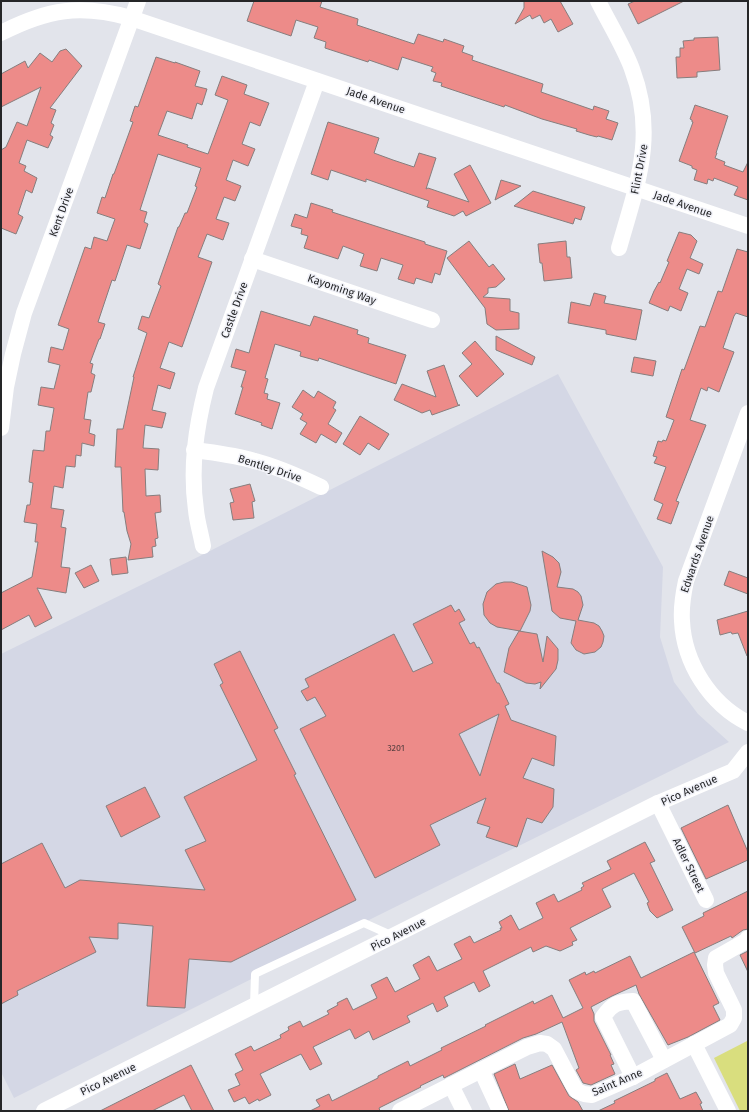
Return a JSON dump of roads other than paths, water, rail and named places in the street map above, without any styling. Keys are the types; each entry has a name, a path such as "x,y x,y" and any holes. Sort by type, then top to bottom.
{"street":[{"name":"Kent Drive","path":"1,428 6,387 24,313 138,1"},
{"name":"Flint Drive","path":"598,1 632,68 640,94 644,117 642,164 619,248"},
{"name":"Jade Avenue","path":"1,32 34,17 59,11 84,9 109,12 131,18 748,226"},
{"name":"Castle Drive","path":"203,546 196,510 193,480 194,450 199,417 206,388 317,81"},
{"name":"Kayoming Way","path":"252,259 432,320"},
{"name":"Edwards Avenue","path":"748,413 686,581 682,600 682,622 685,643 692,663 702,682 715,699 730,712 748,723"},
{"name":"Bentley Drive","path":"194,450 222,453 255,461 288,471 321,487"},
{"name":"Pico Avenue","path":"44,1111 658,803 733,771 748,752"},
{"name":"Adler Street","path":"658,803 706,900"},
{"name":"Saint Anne","path":"400,1111 527,1047 540,1043 547,1044 554,1049 577,1091 584,1094 592,1095 633,1077 730,1025 734,1018 734,1010 716,973 714,965 716,958 746,941 748,938"},
{"path":"633,1077 603,1017 610,1007 619,1002 633,1001 664,1060"},
{"path":"694,1044 728,1111"},
{"path":"481,1070 500,1111"},
{"path":"451,1085 464,1111"}],"lane":[{"path":"254,1007 255,974 364,923 394,936"}]}
